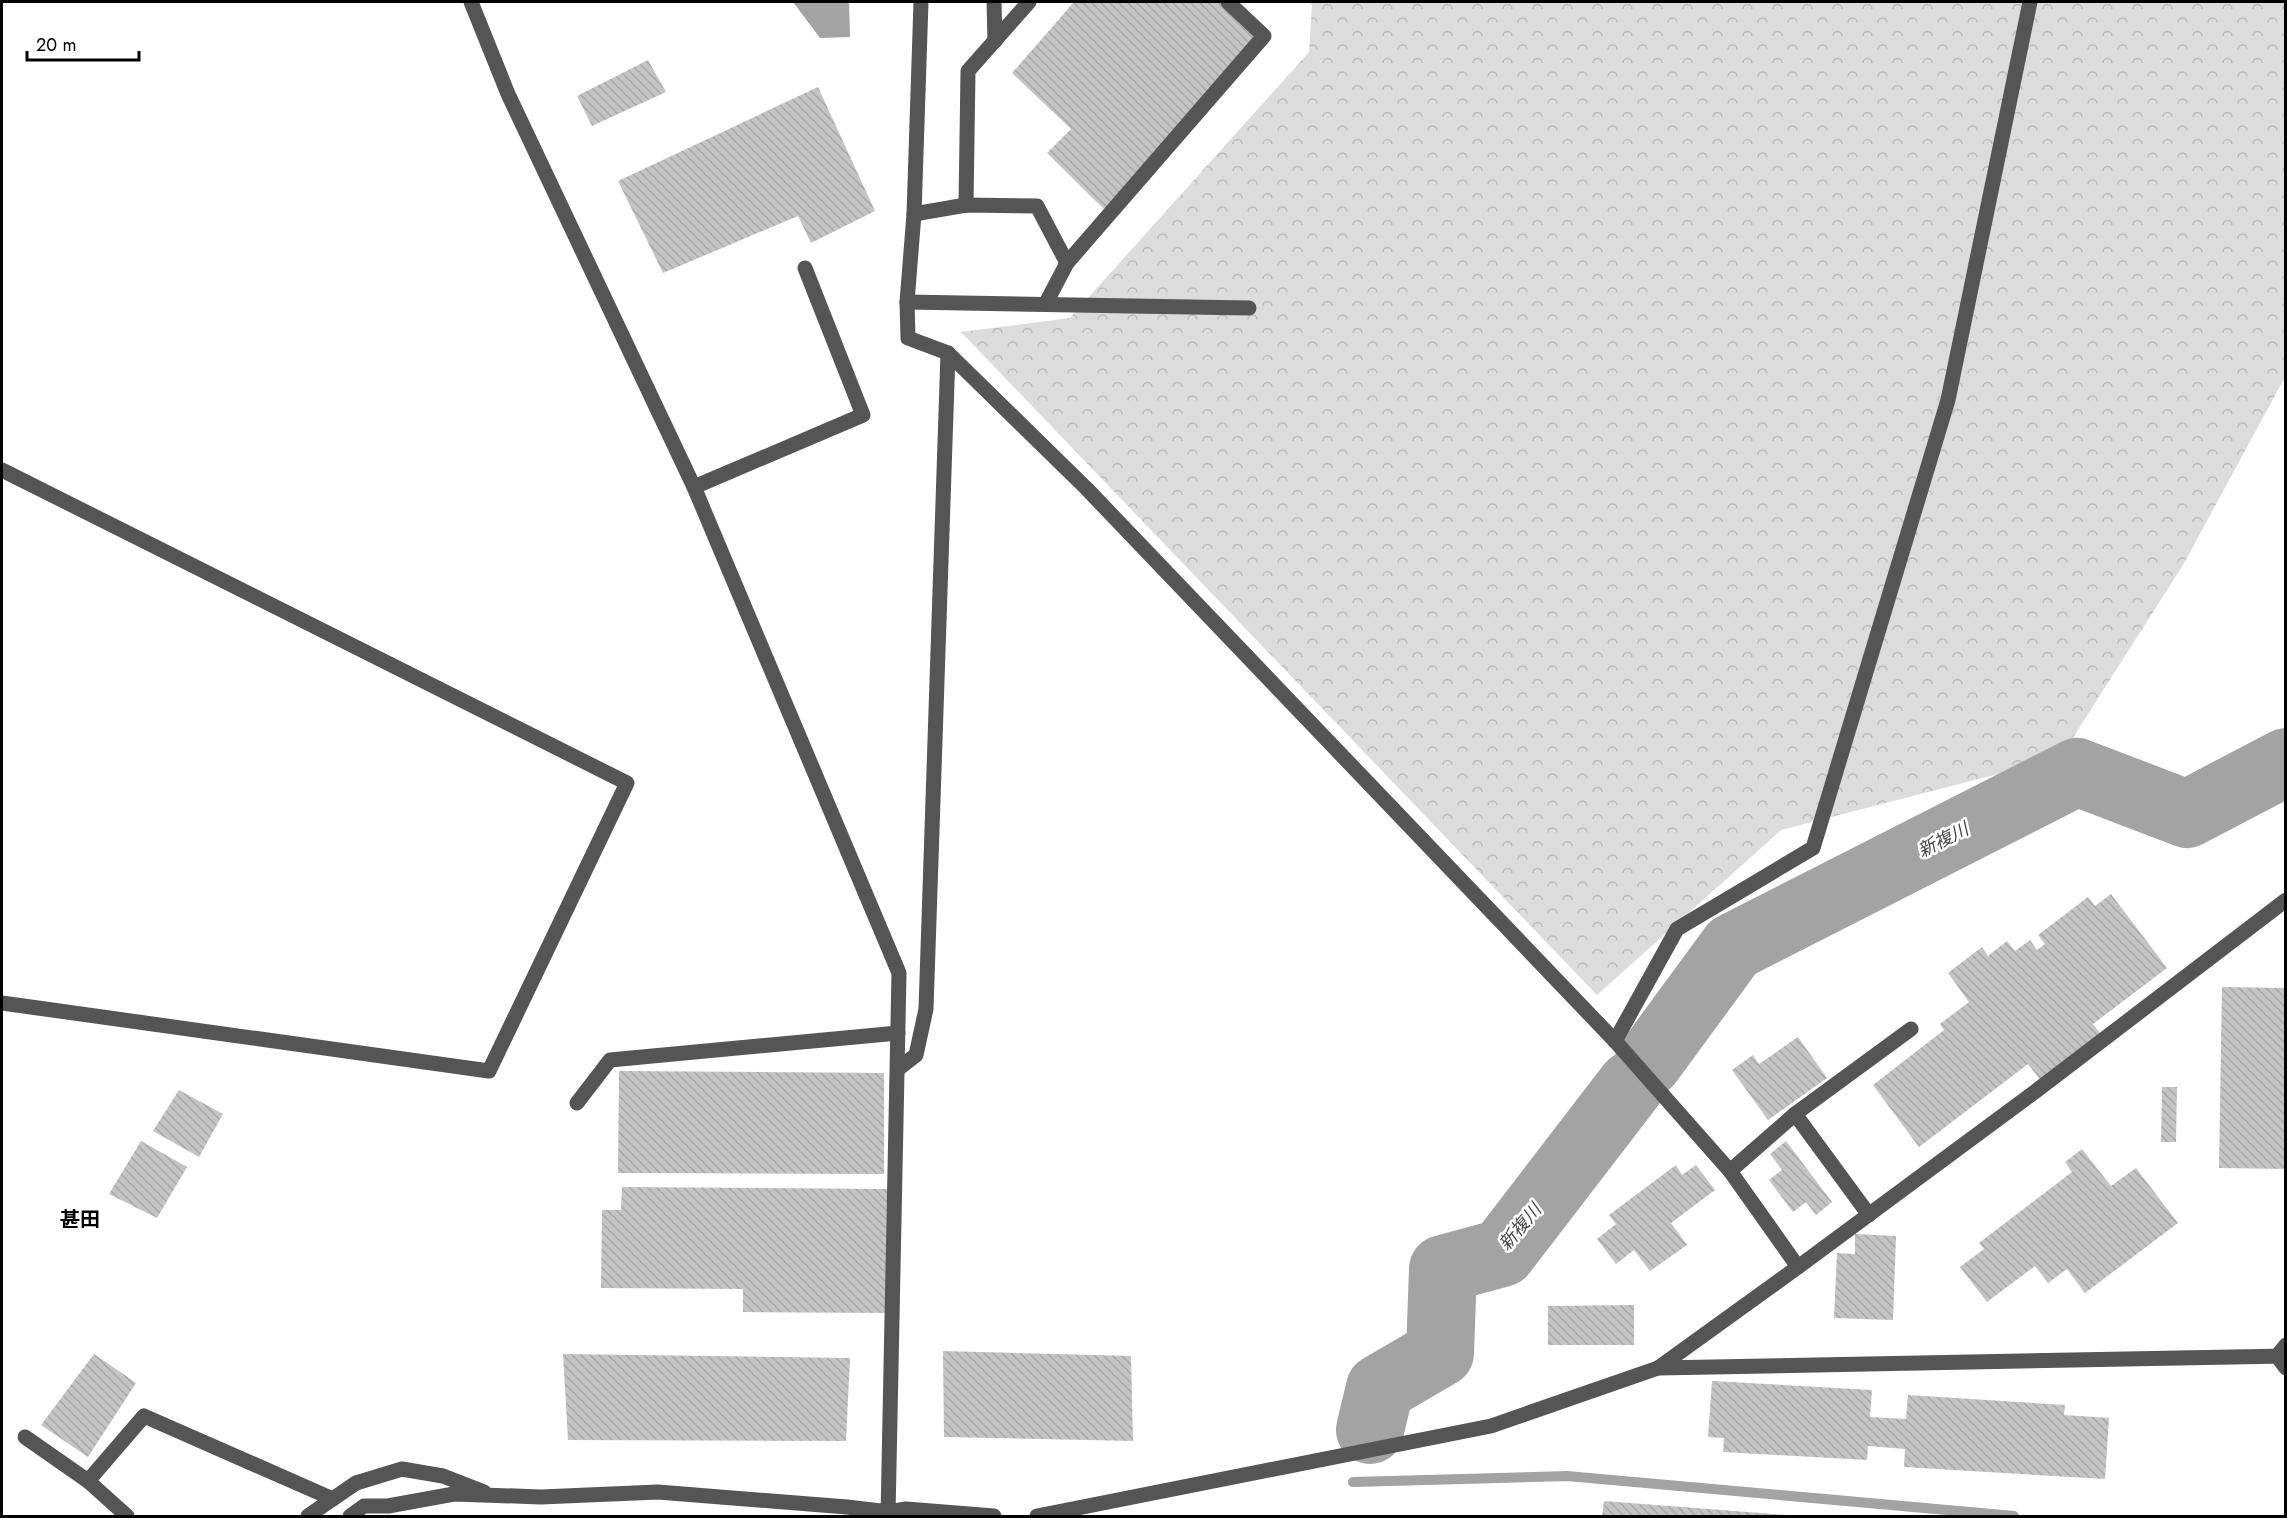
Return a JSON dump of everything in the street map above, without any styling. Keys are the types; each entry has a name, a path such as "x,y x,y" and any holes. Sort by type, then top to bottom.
{"street":[{"path":"471,2 508,94 694,487 899,973 888,1514"},
{"path":"921,2 914,214 907,302 908,338 948,353 1087,489 1616,1041 1730,1171 1798,1267"},
{"path":"994,2 994,41"},
{"path":"966,205 968,71 1029,2"},
{"path":"1046,303 1067,263 1264,36 1228,2"},
{"path":"1616,1041 1677,929 1813,848 1948,400 2030,2"},
{"path":"914,214 966,205 1038,206 1067,263"},
{"path":"694,487 863,415 805,268"},
{"path":"907,302 1248,308"},
{"path":"898,1069 916,1055 926,1009 948,353"},
{"path":"2,470 627,783 489,1071 2,1003"},
{"path":"1037,1516 1491,1426 1658,1368 2045,1084 2286,900"},
{"path":"1730,1171 1795,1114 1911,1029"},
{"path":"577,1103 610,1060 898,1033"},
{"path":"1795,1114 1869,1215"},
{"path":"1658,1368 2283,1356"},
{"path":"88,1481 144,1416 333,1499"},
{"path":"25,1437 88,1481 127,1516"},
{"path":"308,1516 356,1483 402,1469 442,1476 495,1496"},
{"path":"350,1516 364,1506 385,1511 454,1494 541,1497 658,1492 847,1506 888,1514 906,1509 994,1516"}],"green space":[{"path":"1308,2 2285,2 2285,377 2183,565 2060,758 1781,830 1597,995 961,332 1070,318 1309,52 1312,5"}],"shaded area":[{"path":"793,2 849,2 850,37 820,38"}],"building":[{"path":"1074,2 1224,2 1262,36 1108,213 1047,153 1071,129 1012,73"},
{"path":"648,60 666,92 592,126 577,96"},
{"path":"818,87 875,211 811,243 798,216 663,273 618,181"},
{"path":"2111,894 2167,968 2093,1024 2102,1036 2042,1082 2028,1064 1919,1147 1873,1085 1944,1030 1940,1024 1969,1002 1948,973 1982,947 1988,956 2007,941 2015,951 2030,940 2037,950 2045,944 2038,935 2088,897 2095,906"},
{"path":"2222,987 2286,988 2286,1169 2219,1168"},
{"path":"1798,1037 1827,1078 1768,1120 1732,1070 1753,1055 1759,1064"},
{"path":"619,1071 884,1073 884,1174 618,1173"},
{"path":"2162,1087 2177,1087 2176,1142 2161,1142"},
{"path":"179,1090 223,1114 199,1157 153,1131"},
{"path":"141,1141 187,1167 157,1218 109,1194"},
{"path":"1786,1141 1832,1202 1816,1215 1806,1202 1793,1212 1769,1180 1782,1170 1770,1154"},
{"path":"2082,1149 2111,1186 2136,1168 2178,1223 2085,1293 2067,1269 2048,1283 2035,1266 1987,1302 1960,1267 1984,1249 1979,1243 2072,1172 2065,1162"},
{"path":"1676,1165 1682,1175 1696,1165 1715,1190 1671,1223 1687,1245 1650,1271 1634,1250 1616,1264 1597,1239 1616,1224 1609,1215"},
{"path":"622,1187 887,1189 886,1313 743,1312 743,1289 601,1288 602,1210 621,1210"},
{"path":"1855,1234 1896,1236 1893,1320 1834,1318 1837,1253 1855,1254"},
{"path":"1634,1305 1634,1345 1548,1345 1548,1306"},
{"path":"943,1351 1131,1356 1133,1441 944,1437"},
{"path":"94,1354 136,1383 88,1457 41,1425"},
{"path":"563,1354 850,1358 846,1441 568,1440"},
{"path":"1712,1381 1872,1390 1870,1417 1906,1419 1908,1395 2065,1405 2064,1415 2109,1418 2105,1479 1904,1467 1905,1449 1868,1446 1867,1460 1723,1452 1724,1438 1708,1437"},
{"path":"1604,1501 1787,1515 1787,1516 1602,1516"}],"waterway":[{"name":"新複川","path":"1648,1063 1733,947 2077,772 2187,814 2286,762"},
{"name":"新複川","path":"1370,1430 1380,1388 1440,1353 1443,1269 1502,1253 1631,1085"},
{"path":"1353,1482 1567,1476 2014,1516"}],"district":[{"name":"甚田","path":"80,1219"}]}
